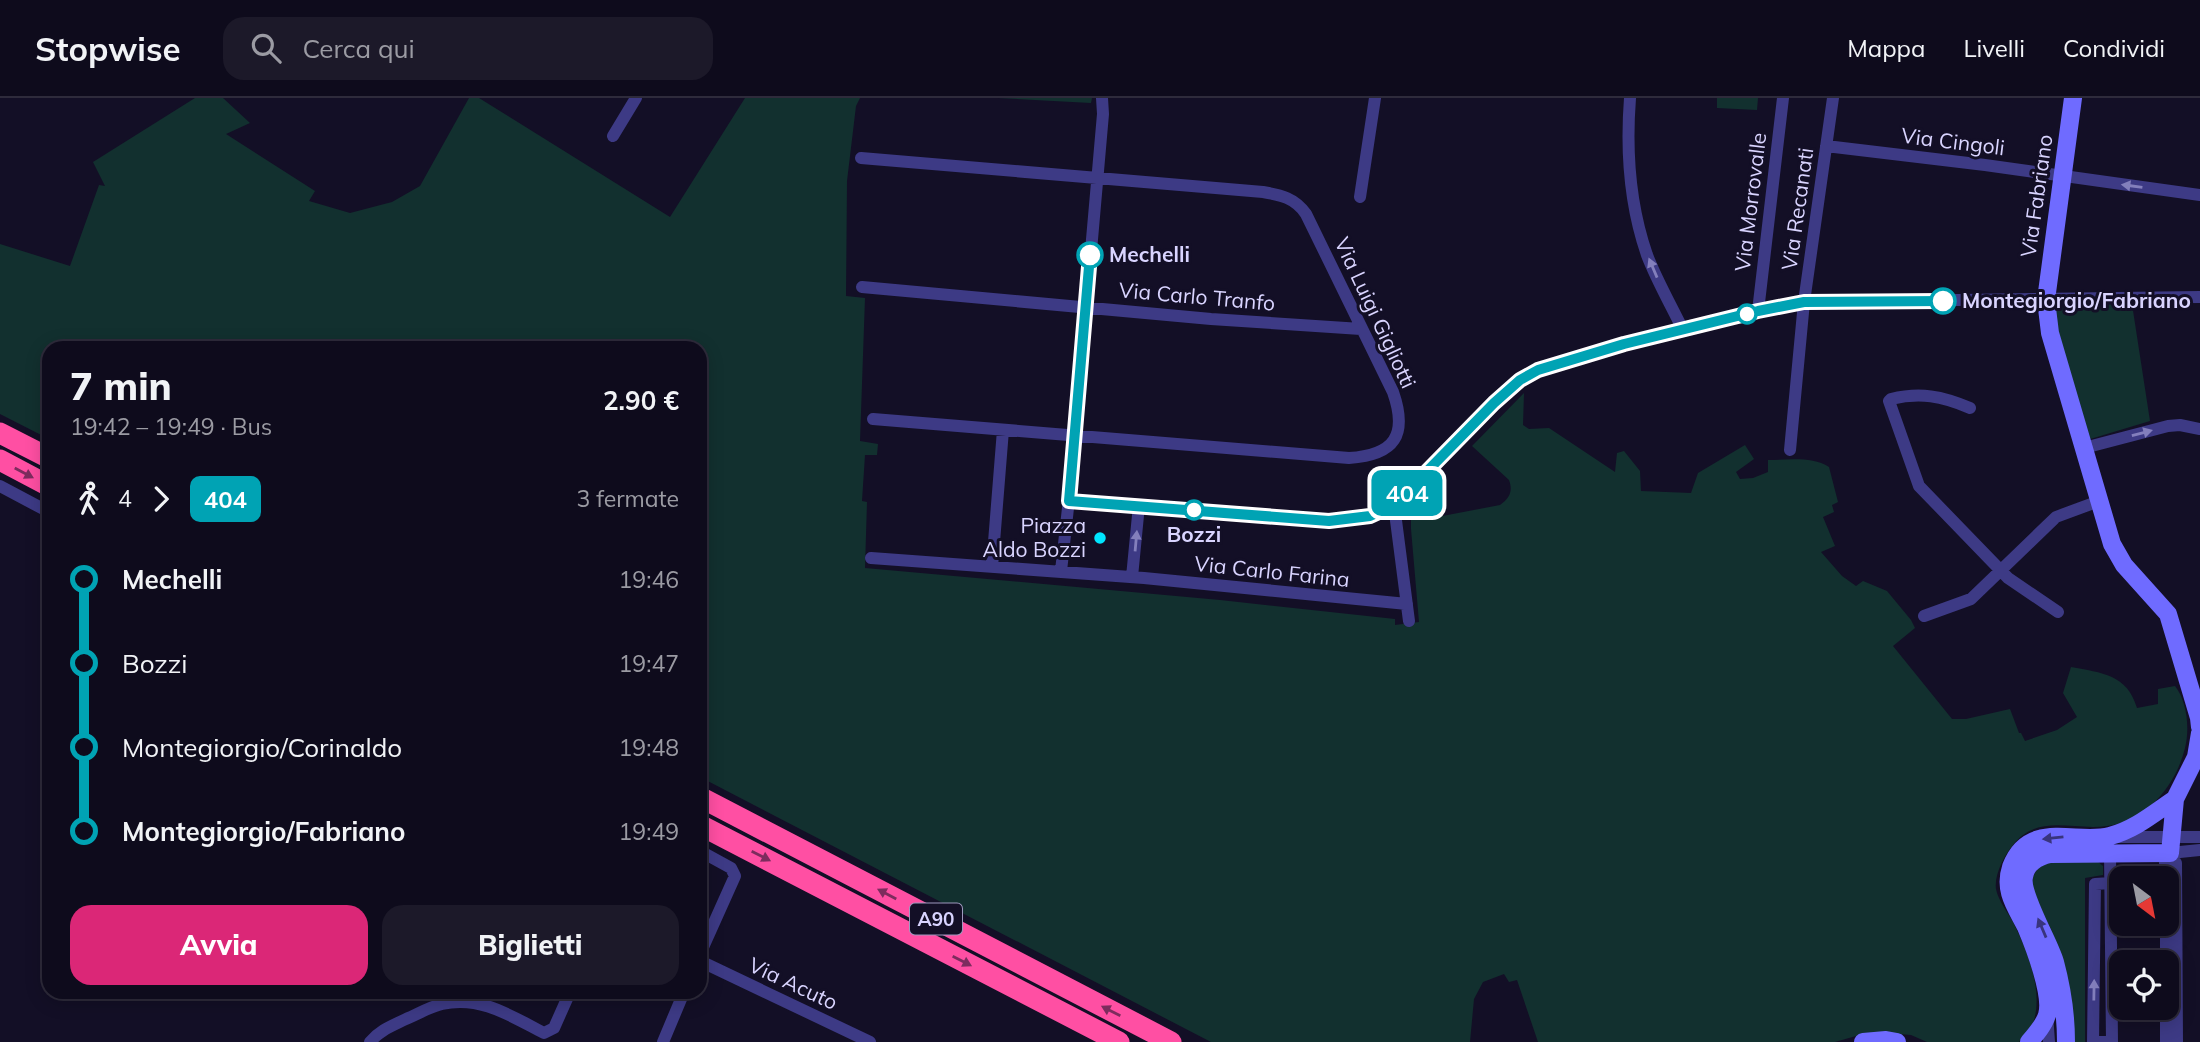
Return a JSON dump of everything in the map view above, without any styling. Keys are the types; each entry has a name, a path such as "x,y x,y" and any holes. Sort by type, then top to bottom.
{"highway":[{"path":"0,433 42,454"},
{"path":"0,460 42,482"},
{"name":"A90","path":"707,801 1171,1042"},
{"name":"A90","path":"707,829 1119,1042"}],"street":[{"path":"612,136 636,98"},
{"path":"1060,571 1075,435 1103,114 1102,98"},
{"path":"1103,114 1110,98"},
{"path":"1360,197 1375,98"},
{"path":"1630,98 1629,145 1637,220 1651,264 1683,330"},
{"name":"Via Morrovalle","path":"1758,311 1783,98"},
{"name":"Via Recanati","path":"1790,450 1804,302 1833,98"},
{"name":"Via Fabriano","path":"2073,98 2046,300 2050,333 2117,554 2168,614 2196,705 2200,727"},
{"name":"Via Cingoli","path":"1826,146 2200,195"},
{"name":"Via Luigi Gigliotti","path":"861,158 1263,192 1295,201 1306,214 1393,392 1400,416 1395,439 1387,448 1378,454 1362,457 1329,457 873,419"},
{"name":"Via Carlo Tranfo","path":"862,287 1211,319 1361,329"},
{"path":"1069,501 1329,521 1370,516 1394,505 1494,403 1526,376 1573,359 1758,311 1804,302 2200,296"},
{"path":"1970,408 1937,397 1915,394 1889,401 1919,486 2001,571 2058,612"},
{"path":"2084,448 2168,426 2180,425 2200,429"},
{"path":"992,567 1003,430"},
{"path":"1,487 42,508"},
{"path":"1924,616 1965,603 2056,517 2099,500"},
{"path":"871,558 1132,577 1139,505"},
{"path":"1394,505 1409,621"},
{"name":"Via Carlo Farina","path":"1132,577 1408,604"},
{"path":"2165,866 2171,845 2175,799 2196,757 2200,733"},
{"path":"2109,845 2175,799"},
{"path":"2066,1042 2062,994 2055,960 2024,891 2024,876 2018,854 2026,845 2056,836 2109,845 2171,845 2200,850"},
{"path":"2171,845 2200,837"},
{"path":"2109,845 2110,866"},
{"path":"2171,845 2176,863 2177,1042"},
{"path":"707,855 731,868 735,876 707,938"},
{"path":"2020,866 2008,883 2011,900 2037,956 2046,991 2049,1042"},
{"path":"2109,883 2095,884 2093,1042 2111,1042 2111,936"},
{"name":"Via Acuto","path":"707,964 870,1042"},
{"path":"370,1042 378,1032 435,1006 456,1002 486,1005 544,1033 554,1028 567,999"},
{"path":"663,1042 681,999"},
{"path":"2029,1042 2047,1014"},
{"path":"2166,1020 2166,1042"},
{"path":"1863,1042 1897,1042"}],"green space":[{"path":"195,98 223,98 250,123 226,134 315,191 309,201 350,213 392,202 420,186 469,98 479,98 670,217 745,98 860,98 856,106 847,181 846,296 865,298 860,441 878,444 877,455 865,455 862,501 867,502 865,568 1220,600 1395,619 1395,625 1419,622 1411,516 1420,504 1432,518 1500,505 1506,500 1511,491 1509,480 1472,446 1524,393 1523,425 1529,429 1549,428 1615,472 1617,453 1624,451 1640,471 1641,491 1691,493 1698,473 1745,445 1754,459 1736,472 1740,479 1753,478 1768,472 1768,460 1808,460 1829,467 1838,502 1832,505 1834,512 1823,517 1835,546 1821,552 1842,576 1856,586 1863,581 1887,591 1911,620 1915,628 1893,646 1952,719 1966,719 2010,709 2025,741 2057,730 2077,717 2063,693 2071,667 2112,677 2127,688 2137,708 2158,704 2158,689 2175,686 2185,707 2185,748 2167,788 2147,809 2135,817 2107,826 2057,825 2033,829 2023,835 2006,855 1998,872 1996,889 2028,957 2036,996 2034,1020 2019,1042 1927,1042 1911,1035 1888,1033 1856,1036 1835,1042 1538,1042 1517,980 1509,982 1504,974 1483,982 1474,999 1470,1042 1211,1042 707,781 707,341 42,341 42,435 0,414 0,244 70,266 99,185 105,186 93,162"},
{"path":"998,98 1092,98 1091,103"},
{"path":"1717,98 1758,98 1757,110 1717,108"},
{"path":"2132,304 2150,421 2087,440 2056,335 2052,306"},
{"path":"2062,860 2096,860 2103,866 2103,875 2085,878 2085,1042 2070,1042 2056,942 2034,894 2033,879 2035,873 2046,864"}],"bus line":[{"name":"404","path":"1090,255 1069,501 1329,521 1370,516 1394,505 1494,403 1520,380 1538,370 1624,344 1804,302 1943,301"}],"place":[{"name":"Mechelli","path":"1090,255"},
{"name":"Montegiorgio/Fabriano","path":"1943,301"},
{"name":"Bozzi","path":"1194,510"},
{"name":"Piazza Aldo Bozzi","path":"1100,538"}]}
